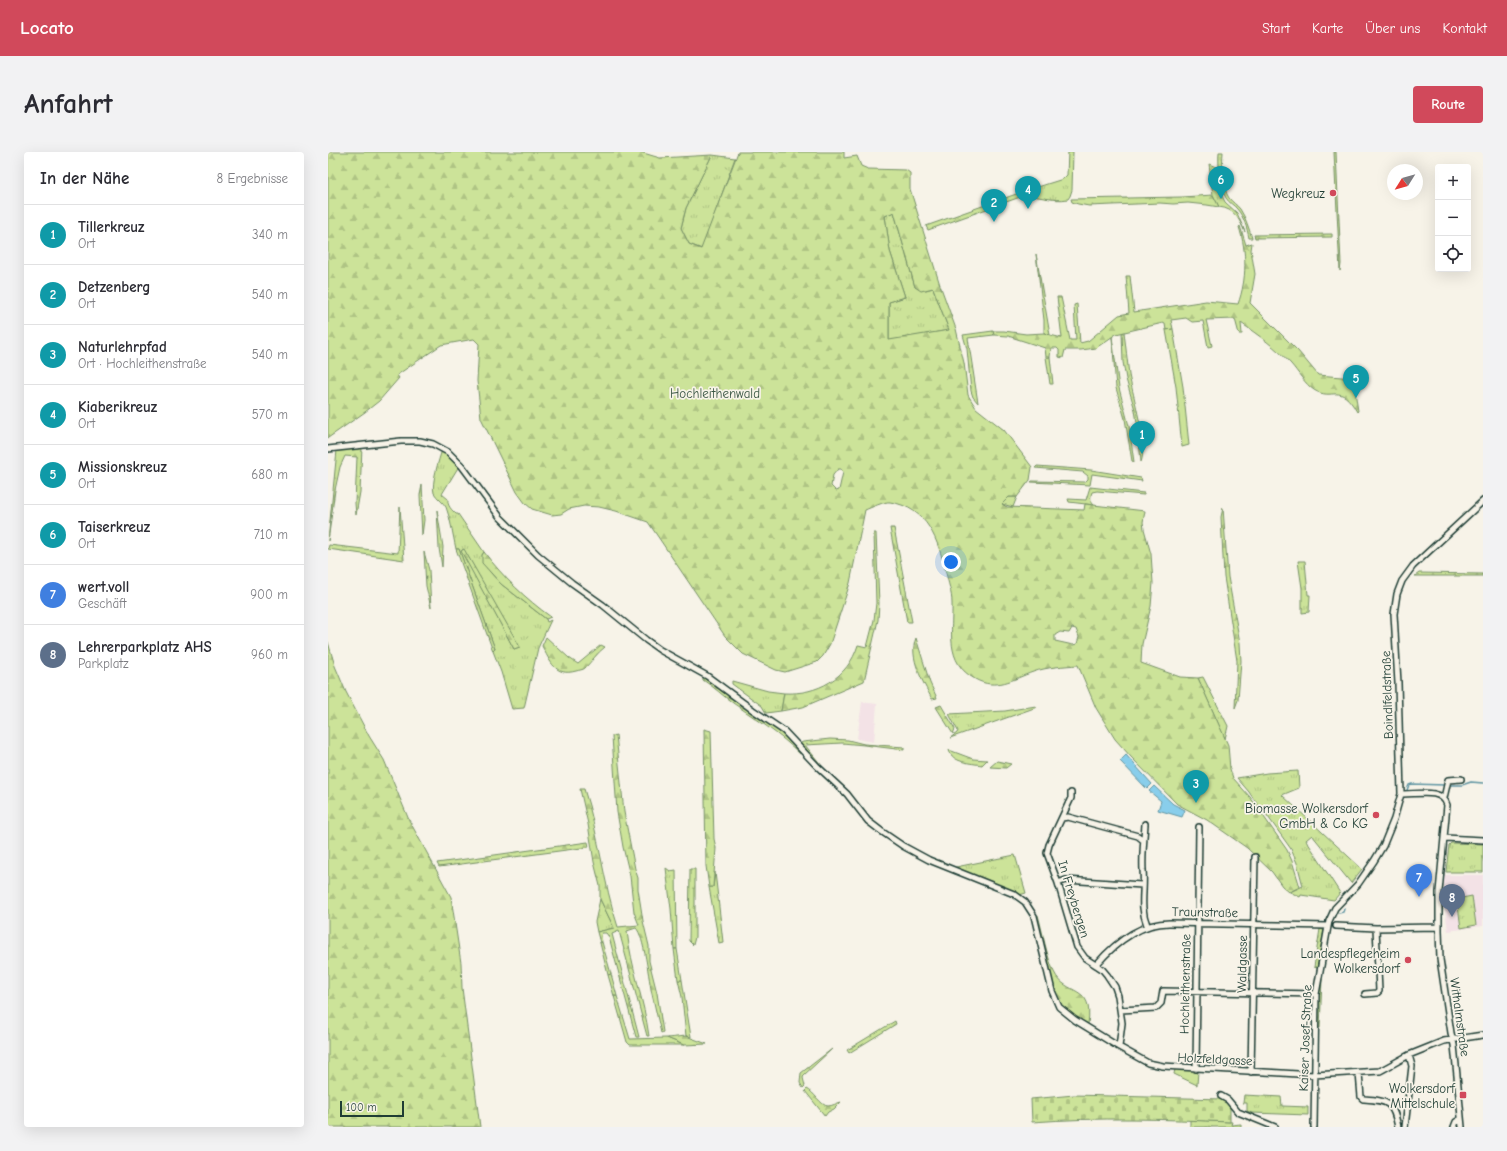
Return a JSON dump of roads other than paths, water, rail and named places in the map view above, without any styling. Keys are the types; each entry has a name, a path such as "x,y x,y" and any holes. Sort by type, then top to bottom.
{"street":[{"name":"Holzfeldgasse","path":"328,449 401,441 420,441 433,444 448,452 462,466 500,517 538,555 646,640 707,676 753,710 784,730 817,766 847,794 868,820 881,831 924,858 1003,889 1020,898 1028,906 1034,916 1052,991 1059,1007 1075,1020 1119,1047 1151,1064 1196,1069 1314,1075 1382,1071 1410,1055 1452,1039 1483,1035"},
{"name":"Boindlfeldstraße","path":"1337,905 1358,884 1374,861 1388,835 1401,794 1398,683 1394,614 1397,594 1402,580 1413,566 1483,501"},
{"path":"1461,779 1448,780 1447,782 1444,798 1447,805 1445,838 1483,840"},
{"name":"In Freybergen","path":"1071,793 1071,798 1047,850 1077,947 1085,958 1107,975 1115,987 1121,1010 1122,1022 1119,1047"},
{"path":"1401,794 1436,794 1444,798"},
{"path":"1062,818 1068,816 1138,836 1143,840"},
{"path":"1145,824 1143,840 1142,908 1147,925"},
{"name":"Hochleithenstraße","path":"1196,1069 1199,827"},
{"name":"Withalmstraße","path":"1445,838 1439,892 1438,927 1440,959 1452,1039 1462,1127"},
{"name":"Waldgasse","path":"1251,1072 1255,857"},
{"path":"1058,882 1066,880 1142,885"},
{"name":"Kaiser Josef-Straße","path":"1314,1127 1316,994 1328,926 1331,914 1337,905"},
{"name":"Traunstraße","path":"1096,966 1112,948 1147,925 1162,923 1197,923 1328,926"},
{"path":"1336,926 1376,928 1438,927"},
{"path":"1365,994 1377,993 1379,991 1376,928"},
{"path":"1121,1010 1156,1008 1161,1003 1163,991 1316,994"},
{"path":"1405,1127 1412,1066 1410,1055"},
{"path":"1359,1073 1361,1097 1363,1099 1384,1101 1389,1103 1394,1112 1398,1127"},
{"path":"1221,1096 1228,1100 1238,1112 1275,1127"},
{"path":"1454,1127 1456,1122 1461,1119"}],"water":[{"path":"1126,755 1152,784 1147,789 1120,761"},
{"path":"1154,786 1173,804 1185,810 1182,817 1158,810 1161,801 1149,791"}],"waterway":[{"path":"1449,785 1462,785 1471,782 1483,783"},
{"path":"1407,790 1409,785 1412,784 1445,785"},
{"path":"1339,913 1343,912 1344,909"}],"place":[{"name":"Wegkreuz","path":"1333,193"},
{"name":"Taiserkreuz","path":"1221,199"},
{"name":"Kiaberikreuz","path":"1028,209"},
{"name":"Detzenberg","path":"994,222"},
{"name":"Missionskreuz","path":"1356,398"},
{"name":"Tillerkreuz","path":"1142,454"},
{"name":"Naturlehrpfad","path":"1196,803"},
{"name":"Biomasse Wolkersdorf GmbH & Co KG","path":"1376,815"},
{"name":"wert.voll","path":"1419,897"},
{"name":"Lehrerparkplatz AHS","path":"1452,917"},
{"name":"Landespflegeheim Wolkersdorf","path":"1408,960"},
{"name":"Wolkersdorf Mittelschule","path":"1463,1095"}],"park label":[{"name":"Hochleithenwald","path":"715,393"}]}
